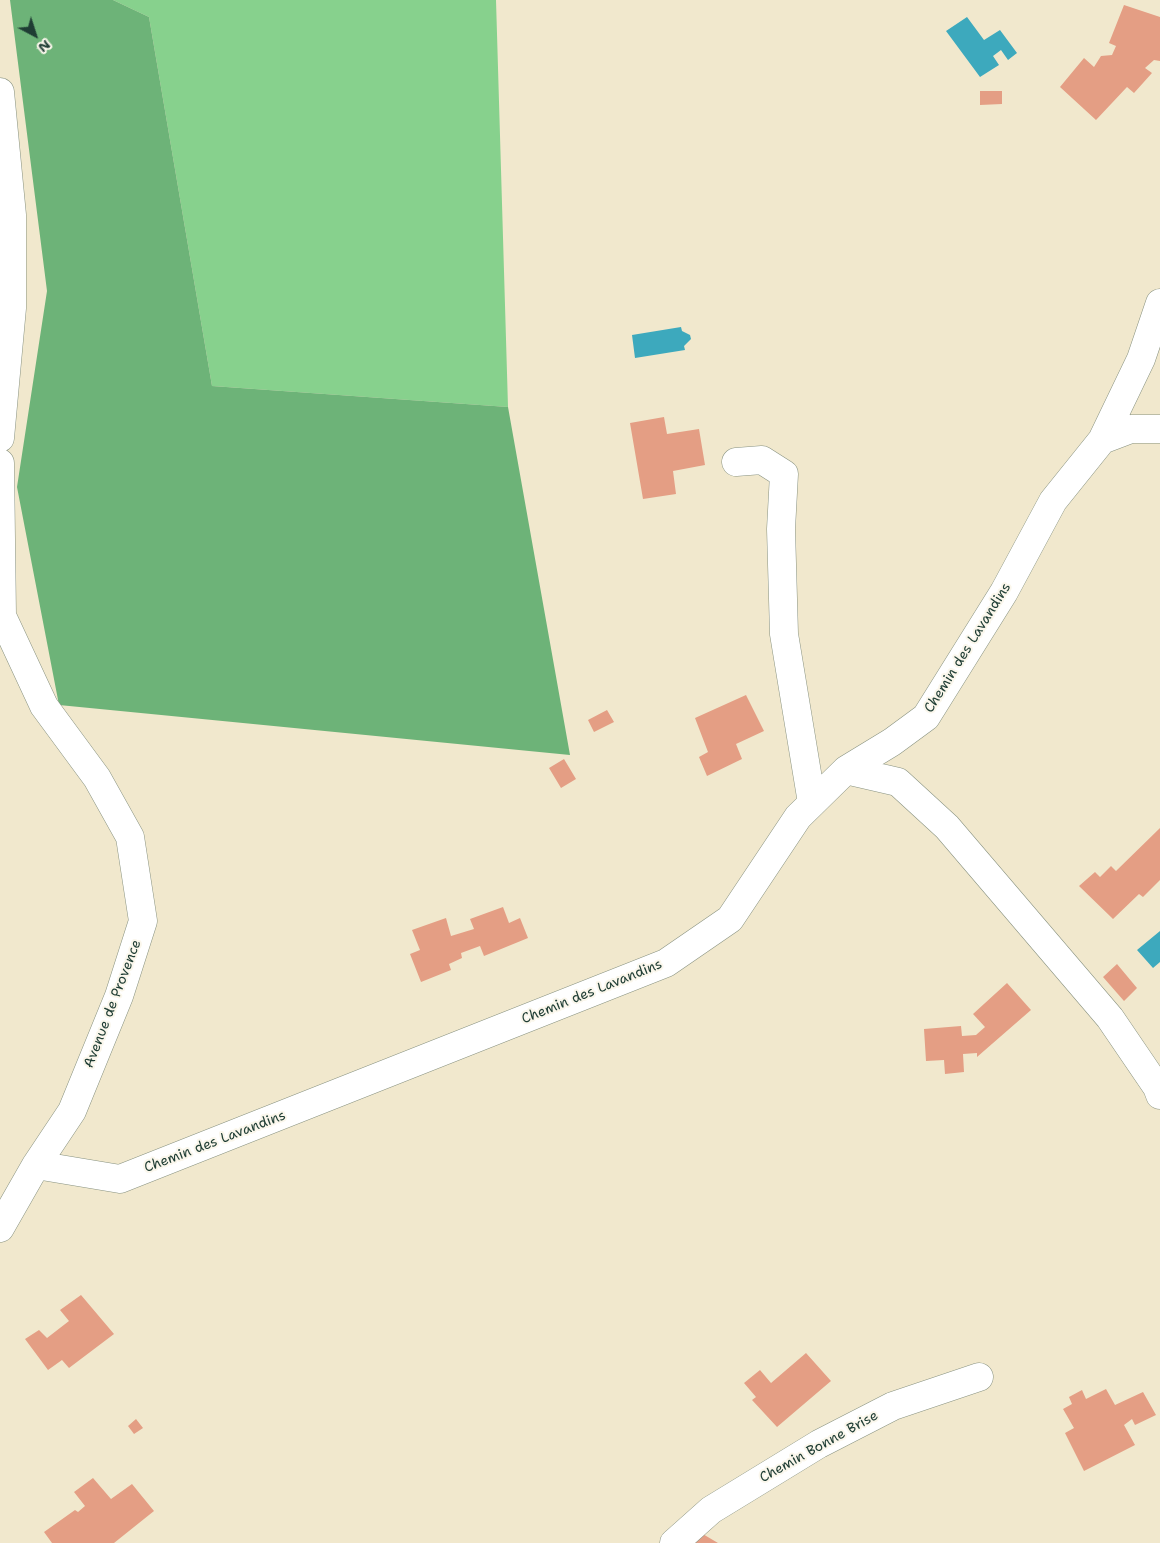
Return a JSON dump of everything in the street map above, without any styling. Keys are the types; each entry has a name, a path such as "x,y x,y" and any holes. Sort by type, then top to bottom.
{"street":[{"path":"0,92 6,223 6,308 0,438"},
{"name":"Chemin des Lavandins","path":"36,1165 120,1179 666,963 730,919 798,817 846,770 892,742 926,717 1004,592 1053,501 1102,440 1141,359 1160,303"},
{"path":"1102,440 1131,429 1160,428"},
{"path":"736,462 762,460 784,474 781,529 784,634 812,803"},
{"name":"Avenue de Provence","path":"0,463 2,616 44,706 97,778 130,837 143,921 119,996 72,1110 36,1165 0,1228"},
{"path":"846,770 898,782 947,827 1110,1018 1157,1087 1160,1095"},
{"name":"Chemin Bonne Brise","path":"674,1543 711,1510 819,1444 893,1406 979,1376"}],"green space":[{"path":"10,0 113,0 149,17 212,386 508,407 570,755 59,705 17,487 47,291"},
{"path":"113,0 496,0 508,407 212,386 149,17"}],"water":[{"path":"967,17 984,40 1000,30 1017,53 1008,60 1001,50 993,56 999,65 980,77 946,31"},
{"path":"681,327 682,331 690,335 691,339 684,346 685,350 635,358 632,335"},
{"path":"1160,931 1160,962 1153,968 1137,950"}],"building":[{"path":"1124,5 1160,17 1160,61 1154,60 1145,68 1152,73 1134,93 1127,87 1096,120 1060,87 1084,58 1094,67 1101,56 1112,55 1116,46 1109,43"},
{"path":"980,91 1002,91 1002,104 980,105"},
{"path":"664,417 667,434 699,429 705,465 673,471 676,494 643,499 630,423"},
{"path":"746,695 764,731 736,744 742,759 707,776 699,757 708,752 695,718"},
{"path":"607,710 614,722 594,732 588,720"},
{"path":"564,759 576,779 561,788 549,768"},
{"path":"1160,828 1160,880 1143,897 1139,894 1113,919 1079,886 1095,872 1100,877 1111,866 1116,871"},
{"path":"503,907 509,923 520,918 528,938 484,956 480,946 461,953 462,958 449,964 451,970 421,982 410,954 420,950 412,930 446,918 451,936 474,929 470,919"},
{"path":"1117,964 1137,988 1124,1001 1103,977"},
{"path":"1007,983 1031,1010 977,1057 977,1053 963,1054 964,1072 945,1074 944,1060 926,1061 924,1029 961,1026 962,1036 976,1035 985,1027 973,1014"},
{"path":"81,1295 114,1334 69,1368 62,1360 48,1370 25,1339 39,1330 47,1338 69,1321 60,1310"},
{"path":"806,1353 831,1381 777,1427 752,1400 756,1397 744,1383 760,1370 771,1383"},
{"path":"1106,1389 1115,1405 1143,1392 1156,1415 1135,1425 1132,1419 1124,1425 1135,1445 1084,1471 1065,1433 1074,1428 1063,1409 1072,1404 1069,1397 1082,1390 1086,1399"},
{"path":"136,1419 143,1428 134,1434 128,1426"},
{"path":"93,1478 111,1499 132,1484 154,1511 114,1543 52,1543 44,1532 75,1510 78,1512 85,1506 74,1492"},
{"path":"696,1530 718,1543 696,1543 690,1539"}]}
